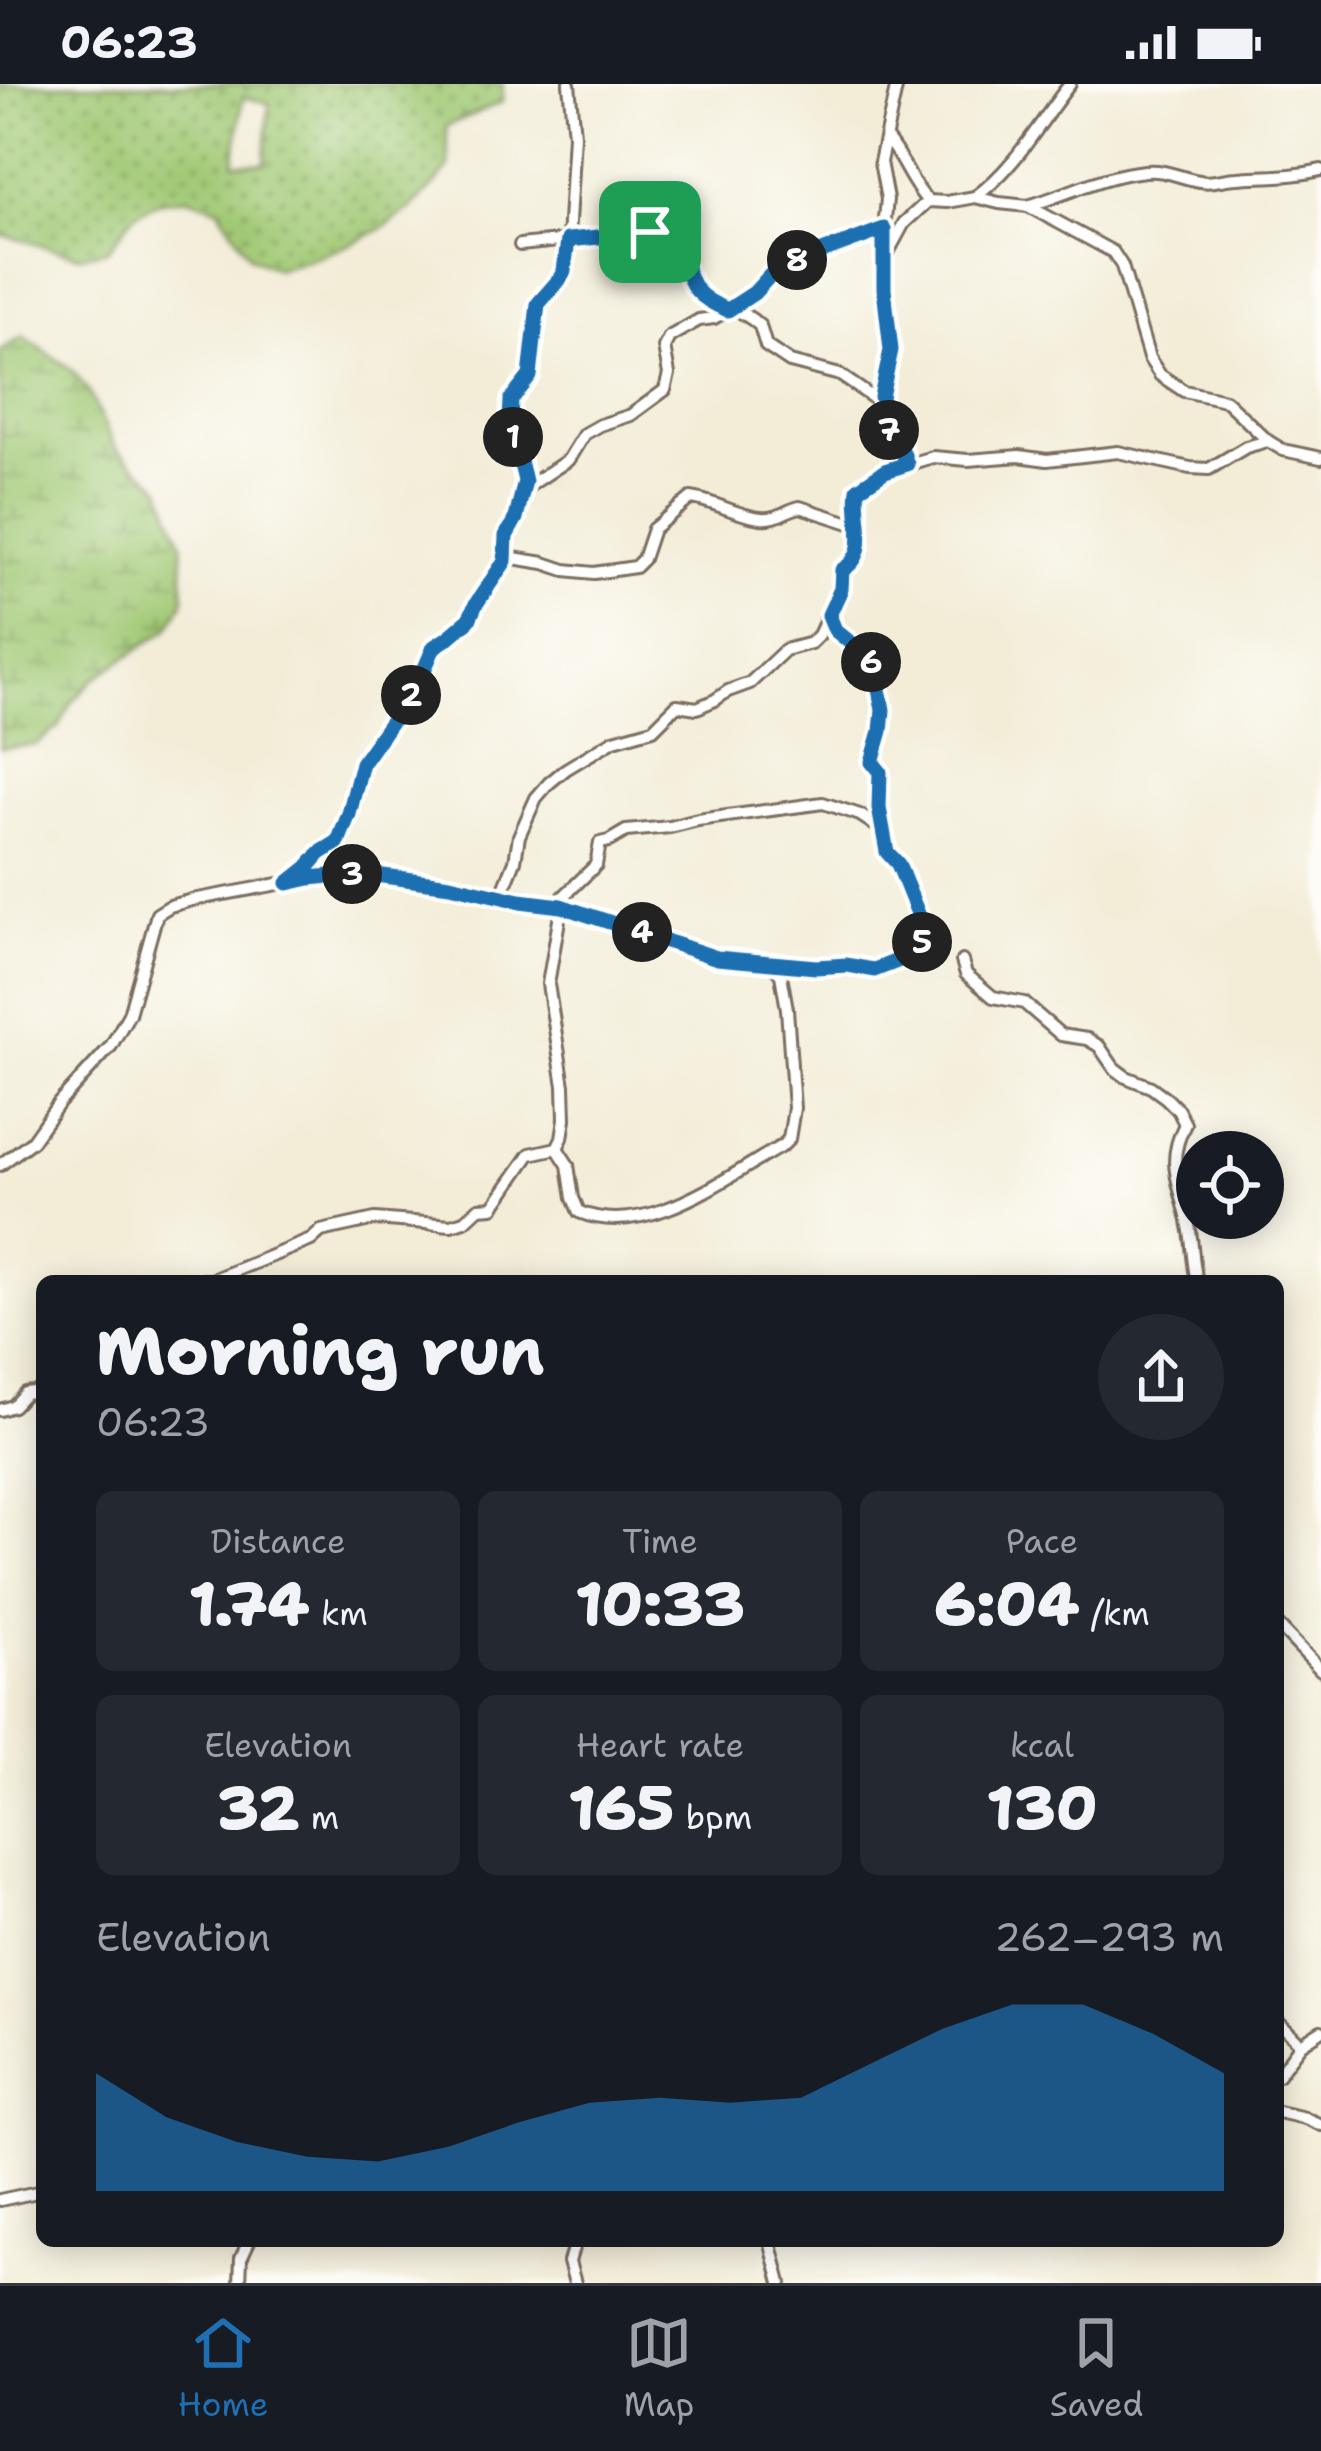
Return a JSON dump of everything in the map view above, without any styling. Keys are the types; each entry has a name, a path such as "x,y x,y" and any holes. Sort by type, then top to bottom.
{"street":[{"path":"288,883 338,842 362,763 419,682 434,647 469,620 505,561 506,536 525,481 510,421 511,400 530,376 538,304 564,271 574,135 569,84"},
{"path":"896,84 880,162 887,199 884,289 891,350 882,404 887,427 907,464"},
{"path":"975,197 1010,167 1070,84"},
{"path":"887,139 928,201 975,197 1028,206 1083,184 1143,171 1208,183 1321,170"},
{"path":"884,260 904,223 928,201"},
{"path":"1028,206 1113,252 1122,266 1149,358 1160,375 1184,391 1226,400 1282,450 1321,458"},
{"path":"523,490 568,460 584,434 631,416 665,390 669,374 664,347 669,337 731,309 776,269 884,229"},
{"path":"520,245 650,232 673,235 694,290 708,302 760,326 766,346 790,362 840,375 882,404"},
{"path":"501,896 536,798 566,769 614,740 652,729 677,705 697,708 750,682 785,650 811,643 841,589 842,570 854,564 860,548 858,489 885,471 933,458 1047,460 1118,452 1209,469 1246,447 1268,441"},
{"path":"505,561 513,558 594,573 635,567 643,559 653,529 691,498 761,519 800,508 859,526"},
{"path":"0,1165 32,1141 111,1046 129,1014 158,914 192,900 361,873 561,906 717,958 874,970 918,953 921,921 898,864 887,852 879,808 880,772 872,762 883,710 878,684 871,660 835,630 829,615"},
{"path":"224,1275 311,1240 321,1231 375,1219 451,1225 465,1221 478,1208 493,1207 530,1154 556,1148 565,1119 565,1086 548,984 563,897 596,865 600,843 626,831 823,803 860,815 883,830"},
{"path":"962,961 966,974 993,997 1024,1003 1061,1035 1100,1046 1114,1068 1151,1087 1184,1117 1177,1142 1176,1184 1189,1222 1195,1275"},
{"path":"556,1148 568,1165 579,1213 630,1218 688,1201 782,1146 789,1139 794,1108 787,1009 781,975 771,963"},
{"path":"0,1410 36,1392"},
{"path":"1284,1631 1321,1670"},
{"path":"1284,2028 1301,2044"},
{"path":"1284,2067 1301,2044 1321,2031"},
{"path":"1284,2113 1321,2125"},
{"path":"0,2200 36,2192"},
{"path":"240,2283 246,2247"},
{"path":"573,2247 569,2262 575,2283"},
{"path":"772,2247 781,2283"}],"green space":[{"path":"0,84 503,84 502,102 446,126 449,167 412,207 373,233 277,269 250,256 218,208 189,198 160,201 134,215 108,250 79,256 0,234","holes":["243,97 269,103 265,163 234,163"]},
{"path":"23,336 71,369 90,394 115,448 161,487 182,543 184,601 168,629 94,679 72,702 59,727 35,745 0,748 0,351"}],"route":[{"path":"884,229 891,350 881,397 887,427 907,464 885,471 858,489 860,548 854,564 842,570 841,589 829,615 835,630 871,660 883,710 872,762 880,772 879,808 887,852 898,864 921,921 918,953 874,970 717,958 561,906 429,881 361,873 288,883 338,842 362,763 419,682 434,647 469,620 505,561 506,536 525,481 510,421 511,400 530,376 538,304 564,271 568,240 650,232 673,235 694,290 728,310 754,293 776,269 884,229"}]}
